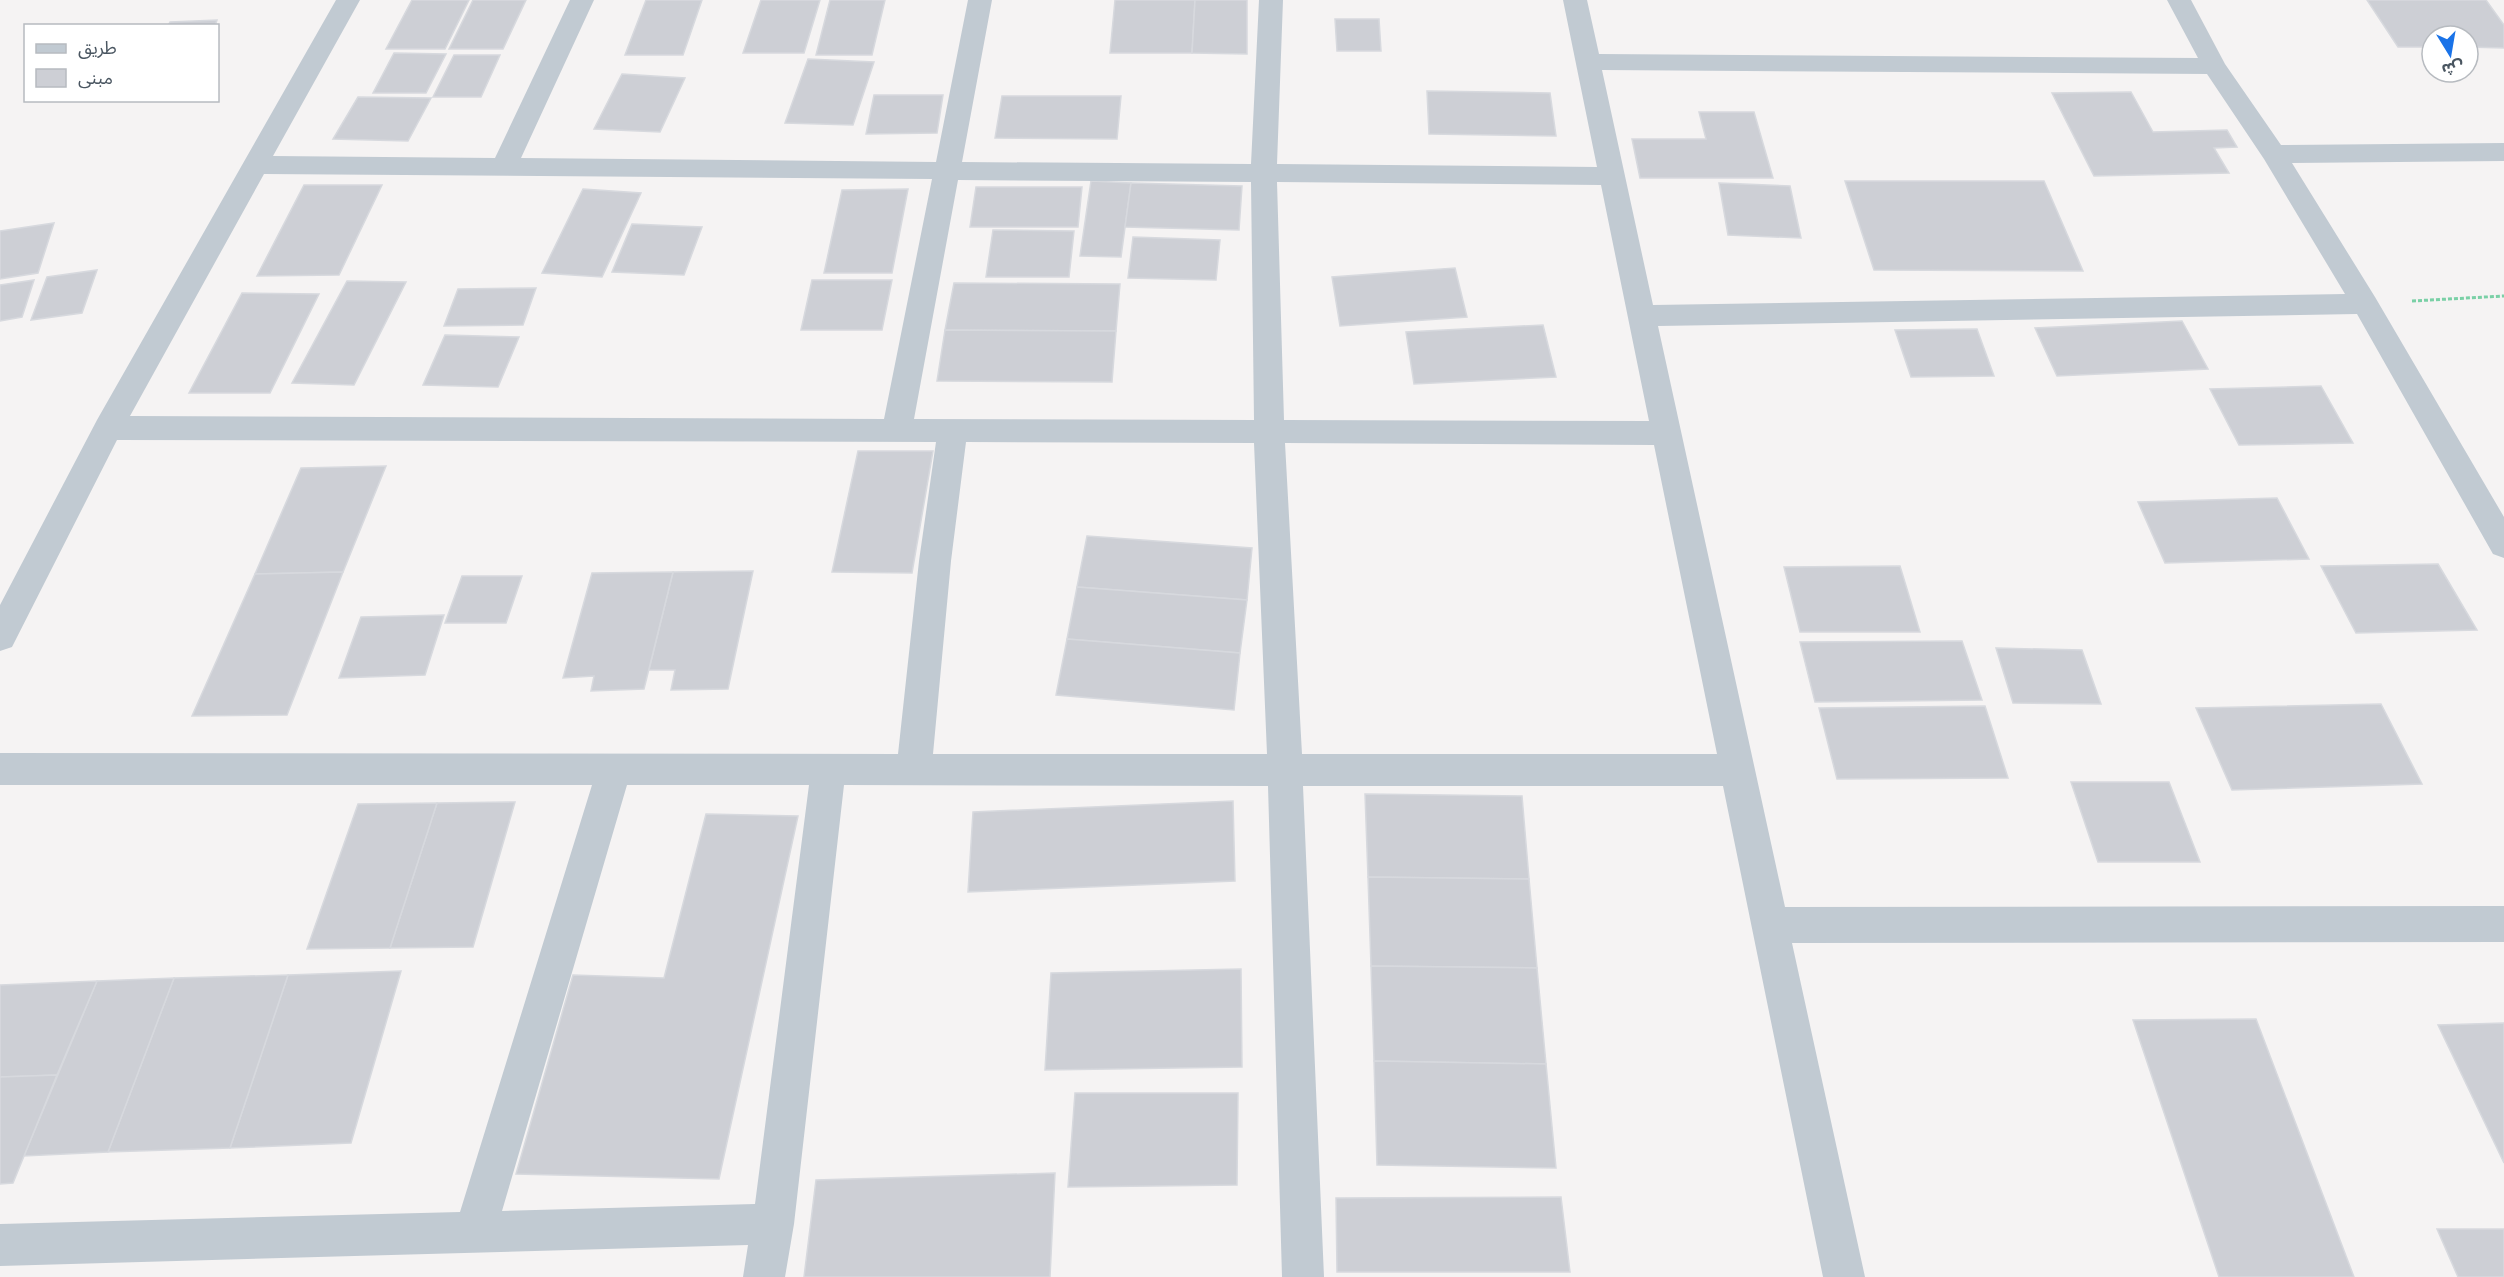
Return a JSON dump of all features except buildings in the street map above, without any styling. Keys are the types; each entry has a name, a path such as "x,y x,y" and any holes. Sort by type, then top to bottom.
{"street":[{"path":"0,637 108,428 348,0"},
{"path":"504,167 582,0"},
{"path":"897,429 980,0"},
{"path":"1271,0 1264,173 1269,432 1285,770 1303,1277"},
{"path":"1575,0 1844,1277"},
{"path":"2179,0 2214,66 2274,154 2365,304 2504,545"},
{"path":"1588,62 2214,66"},
{"path":"2274,154 2504,152"},
{"path":"256,165 1613,176"},
{"path":"1641,316 2365,304"},
{"path":"108,428 1666,433"},
{"path":"914,771 935,561 953,431"},
{"path":"0,769 1737,770"},
{"path":"475,1232 614,769"},
{"path":"764,1277 773,1224 828,771"},
{"path":"1770,925 2504,924"},
{"path":"0,1245 773,1224"}],"path":[{"path":"2365,304 2504,296"}]}
